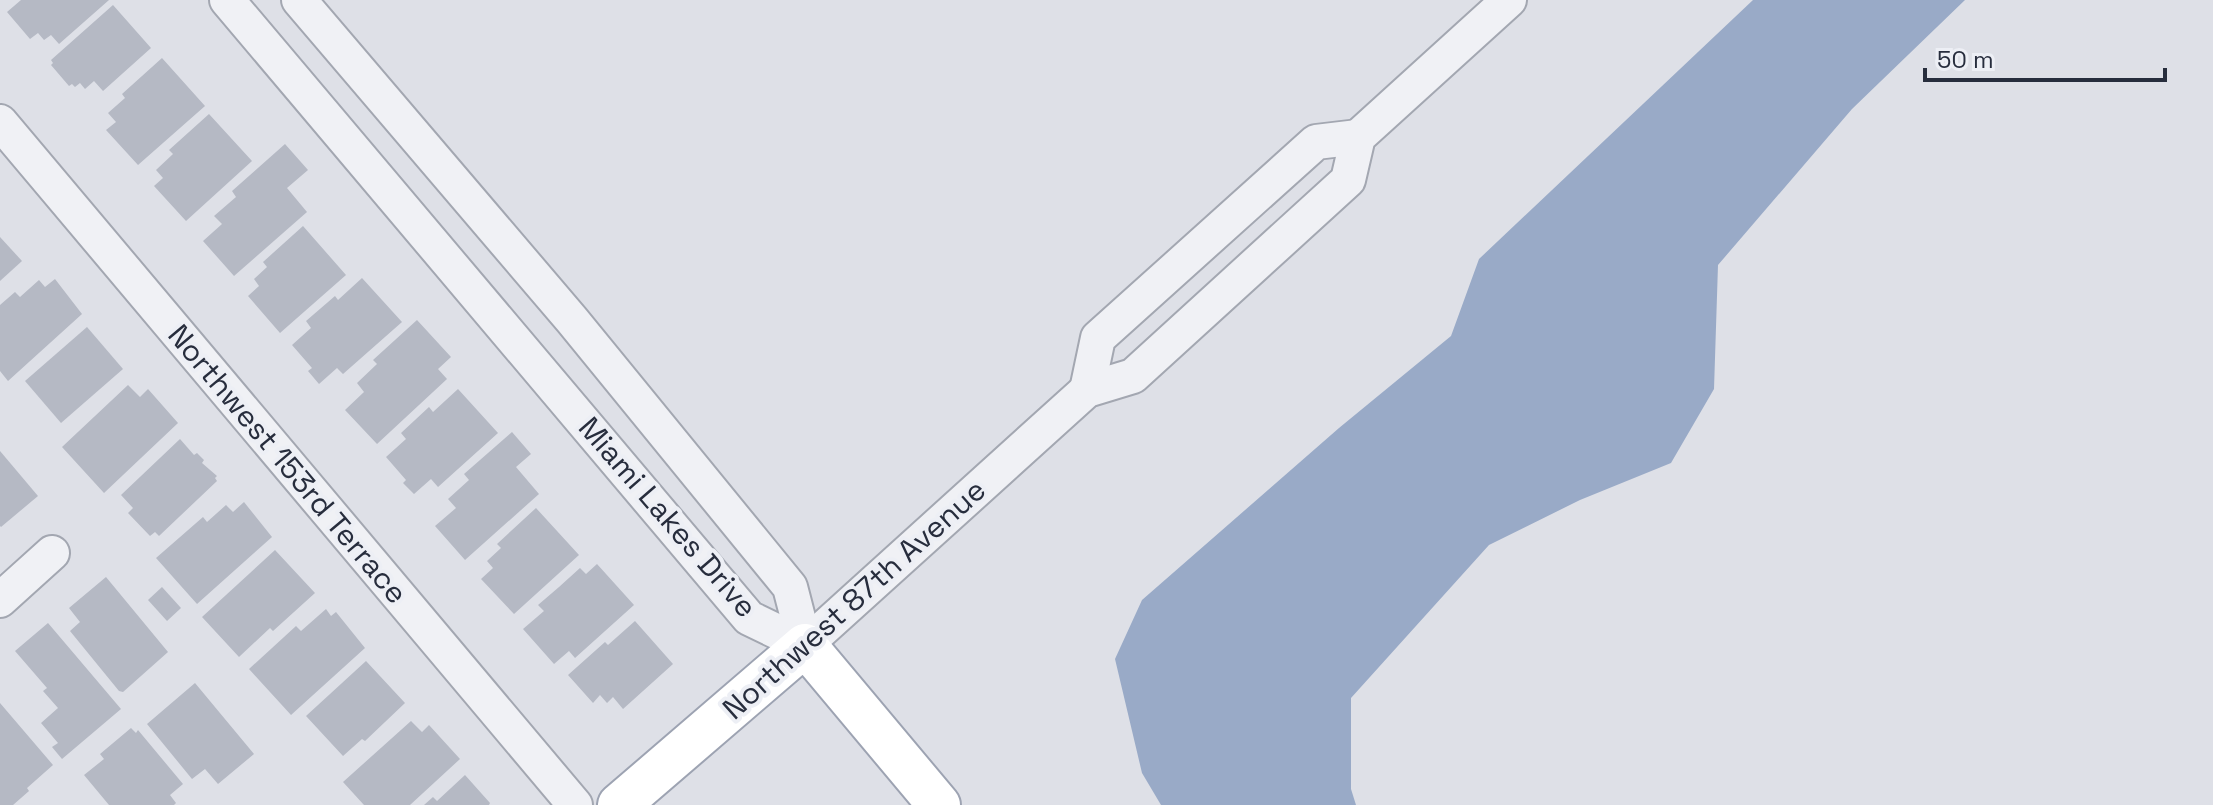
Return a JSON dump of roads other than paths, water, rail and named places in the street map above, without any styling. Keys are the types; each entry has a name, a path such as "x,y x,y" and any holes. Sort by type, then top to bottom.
{"main road":[{"name":"Northwest 87th Avenue","path":"619,805 805,645"},
{"path":"805,645 939,805"}],"street":[{"name":"Miami Lakes Drive","path":"227,0 749,618 805,645"},
{"name":"Miami Lakes Drive","path":"299,0 572,320 790,587 805,645"},
{"path":"1087,390 1098,338 1316,142 1358,137 1509,0"},
{"name":"Northwest 153rd Terrace","path":"0,122 575,805"},
{"name":"Northwest 87th Avenue","path":"805,645 1087,390 1133,376 1348,180 1358,137"},
{"path":"0,600 52,553"}],"water":[{"path":"1753,0 1965,0 1852,109 1718,265 1714,389 1671,463 1580,500 1489,545 1351,698 1351,789 1356,805 1161,805 1142,773 1115,659 1142,600 1339,428 1451,336 1479,259"}]}
